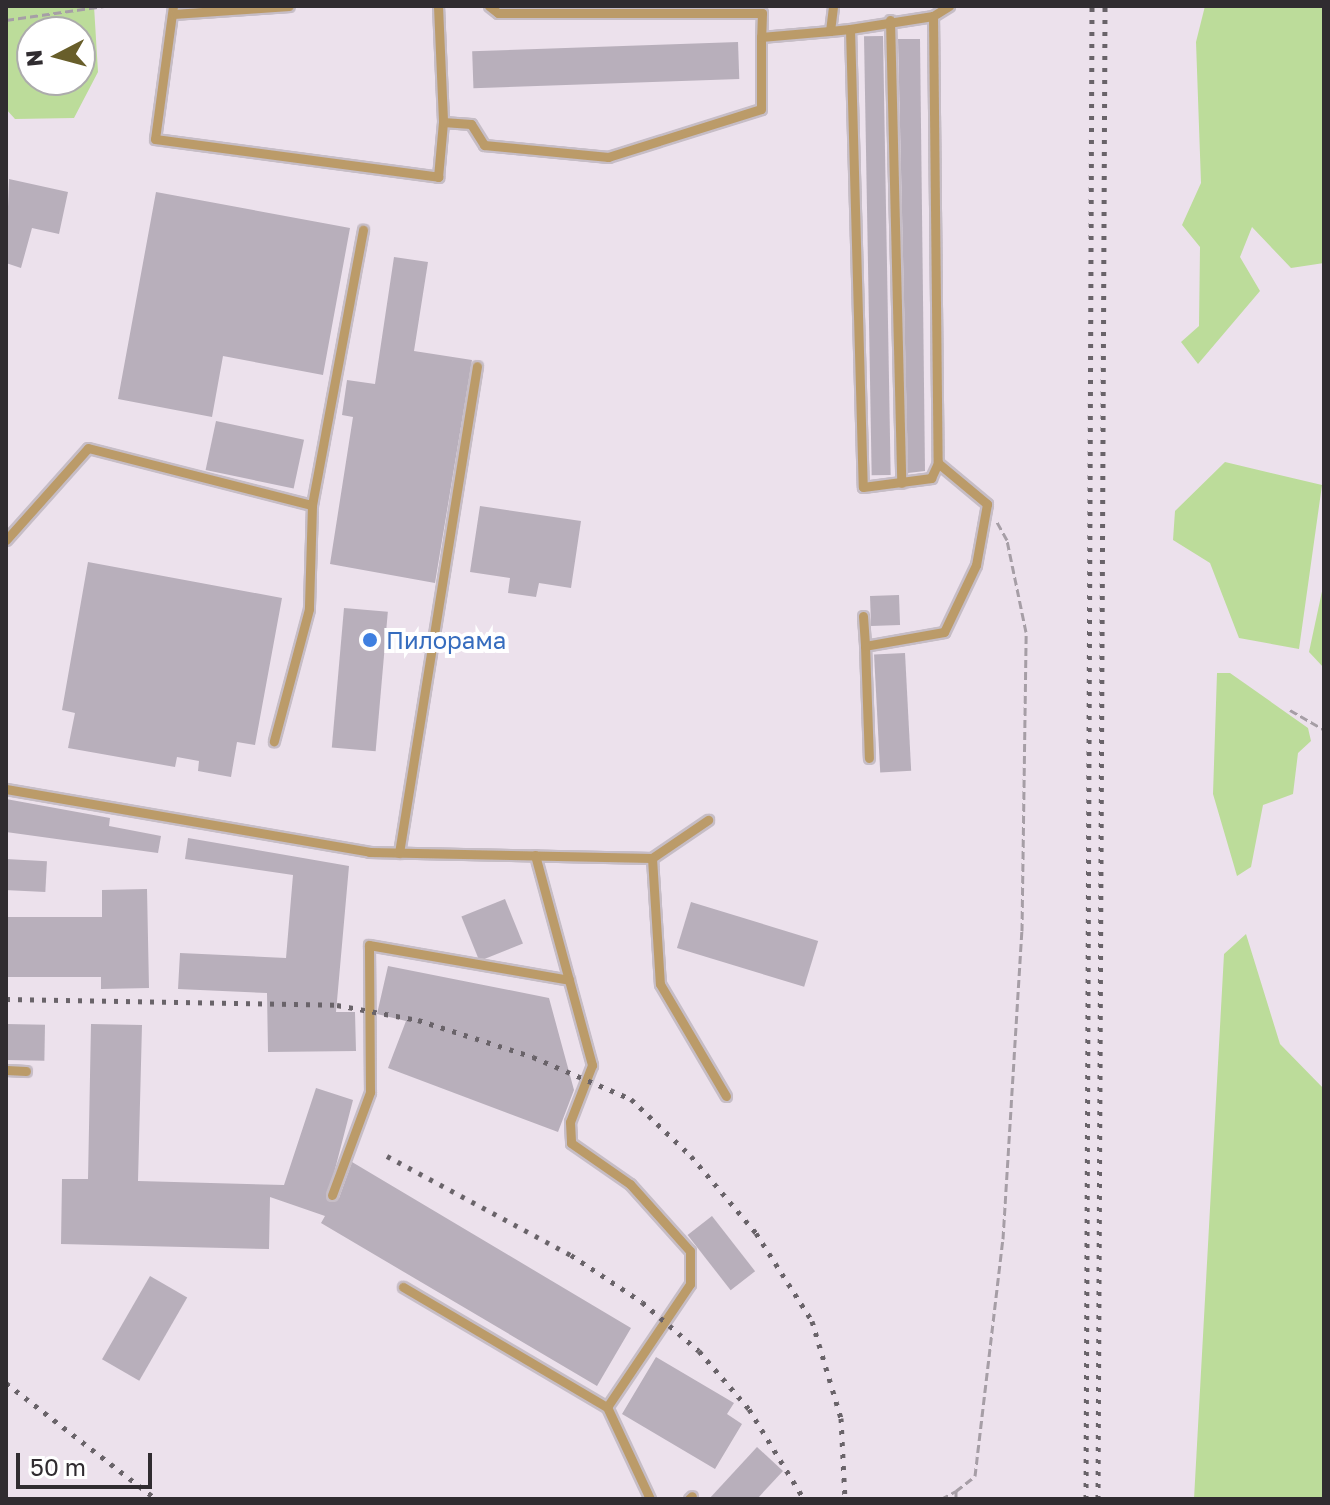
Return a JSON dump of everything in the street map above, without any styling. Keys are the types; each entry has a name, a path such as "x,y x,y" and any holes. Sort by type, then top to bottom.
{"lane":[{"path":"289,6 174,10 155,139 438,177 443,122 438,6"},
{"path":"443,122 471,124 484,145 608,157 761,109 762,13 674,10 498,13 489,6"},
{"path":"830,31 833,6"},
{"path":"761,37 850,29 890,20 933,16 949,6"},
{"path":"850,29 863,487 931,478 938,463 933,16"},
{"path":"890,20 901,483"},
{"path":"274,741 309,609 312,505 363,230"},
{"path":"399,853 477,366"},
{"path":"6,540 88,448 312,505"},
{"path":"865,646 944,632 976,565 987,504 938,463"},
{"path":"863,616 869,758"},
{"path":"6,789 399,853 652,858 708,820"},
{"path":"535,855 592,1065 570,1122 571,1143 630,1184 690,1251 690,1284 607,1407"},
{"path":"652,858 660,984 726,1096"},
{"path":"332,1195 370,1092 369,945 569,980"},
{"path":"6,1070 26,1071"},
{"path":"403,1287 607,1407 650,1499"}],"path":[{"path":"6,20 104,6"},
{"path":"941,1499 975,1476 1003,1239 1022,931 1026,632 1007,540 987,504"},
{"path":"1290,710 1324,730"},
{"path":"956,1491 956,1499"}],"green space":[{"path":"6,6 94,6 95,16 16,16 16,96 85,96 74,118 15,119 6,109"},
{"path":"1205,6 1324,6 1324,263 1291,268 1252,227 1240,257 1260,291 1198,364 1181,342 1199,326 1200,247 1182,225 1201,183 1196,42"},
{"path":"1225,462 1322,485 1299,649 1239,638 1210,563 1173,540 1175,511"},
{"path":"1324,582 1324,668 1309,652"},
{"path":"1217,673 1230,673 1308,728 1311,741 1298,753 1293,794 1263,805 1251,867 1237,876 1213,794"},
{"path":"1246,934 1280,1044 1324,1089 1324,1499 1194,1499 1224,954"}],"building":[{"path":"864,36 883,36 891,475 872,475"},
{"path":"898,39 920,39 925,471 908,473"},
{"path":"738,42 739,79 473,88 472,51"},
{"path":"9,179 68,192 59,234 32,228 21,268 6,263"},
{"path":"156,192 350,228 323,375 223,356 212,417 118,399"},
{"path":"394,257 428,262 414,351 472,360 435,583 330,564 353,417 342,415 347,380 375,384"},
{"path":"216,421 304,440 294,489 206,470"},
{"path":"480,506 581,521 571,588 539,583 536,597 508,593 510,578 470,572"},
{"path":"88,562 282,598 255,745 237,742 231,777 198,771 199,761 177,757 175,767 68,748 75,713 62,710"},
{"path":"899,595 900,625 871,626 870,596"},
{"path":"344,608 388,612 376,751 332,747"},
{"path":"905,653 911,771 880,772 874,655"},
{"path":"6,799 110,818 109,826 161,836 158,853 6,832"},
{"path":"188,838 349,866 336,1012 355,1012 356,1051 268,1052 267,993 178,989 180,953 286,958 293,875 185,859"},
{"path":"6,859 47,861 45,892 6,890"},
{"path":"147,889 149,988 101,989 101,977 6,977 6,917 102,917 102,890"},
{"path":"505,899 523,944 479,961 461,917"},
{"path":"691,902 818,941 804,987 677,948"},
{"path":"388,966 549,998 574,1090 558,1132 388,1068 406,1021 377,1014"},
{"path":"6,1024 45,1025 44,1061 6,1060"},
{"path":"91,1024 142,1025 138,1181 284,1185 316,1088 353,1100 327,1200 339,1198 352,1162 631,1328 597,1386 321,1223 325,1216 270,1197 269,1249 61,1244 62,1179 88,1179"},
{"path":"712,1216 755,1271 731,1290 688,1235"},
{"path":"150,1276 187,1298 139,1381 102,1359"},
{"path":"656,1357 734,1403 727,1414 742,1424 715,1469 622,1414"},
{"path":"757,1447 783,1471 757,1499 709,1499"}],"railway":[{"path":"1086,1499 1092,6"},
{"path":"1098,1499 1105,6"},
{"path":"6,999 337,1005 418,1020 533,1057 631,1099 691,1156 756,1233 812,1321 841,1418 845,1499"},
{"path":"387,1156 571,1255 642,1302 699,1351 749,1409 804,1499"},
{"path":"6,1383 156,1499"}],"place":[{"name":"Пилорама","path":"370,640"}]}
